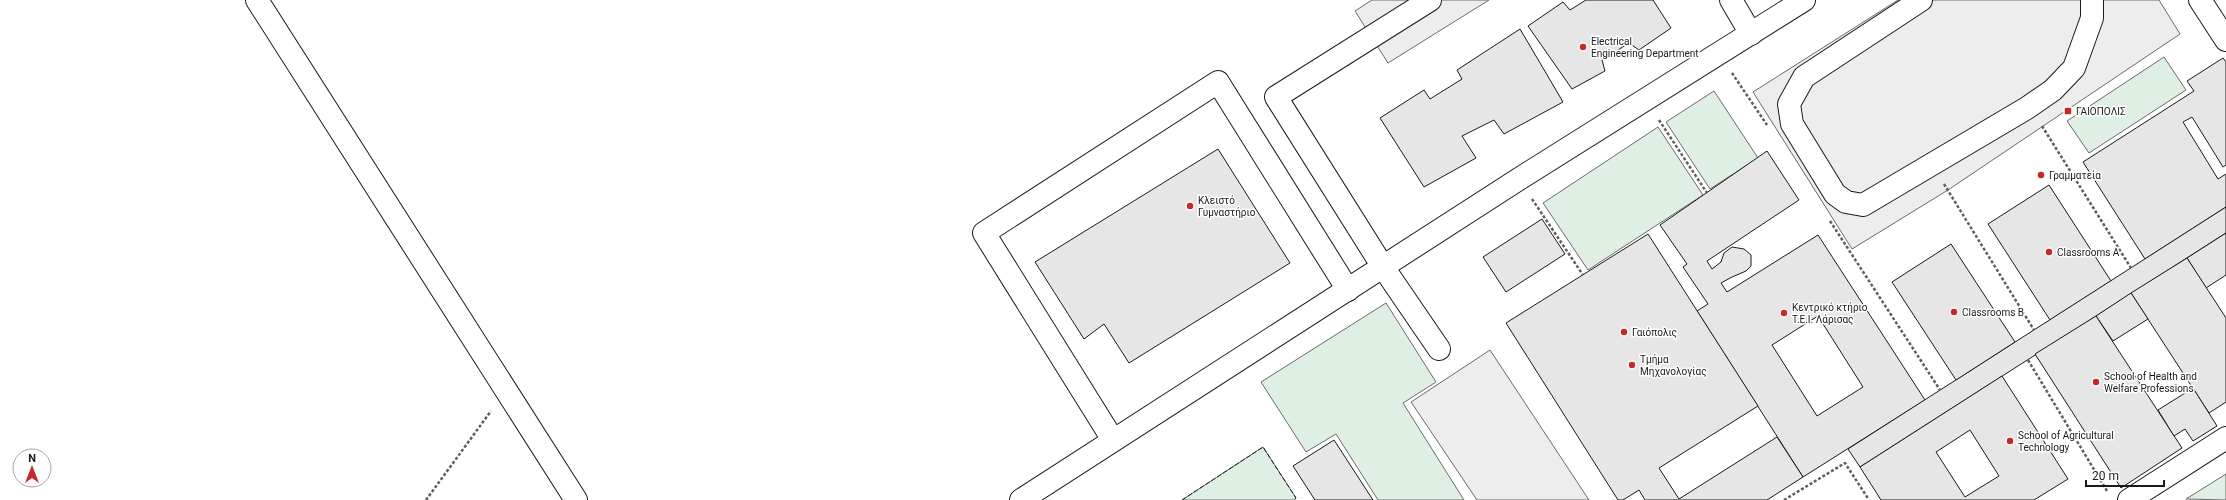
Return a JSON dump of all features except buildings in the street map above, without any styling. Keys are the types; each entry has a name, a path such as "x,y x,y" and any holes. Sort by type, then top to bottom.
{"street":[{"path":"258,0 505,391 576,500"},
{"path":"1430,0 1276,97 1383,267 1439,349"},
{"path":"1730,0 1750,34"},
{"path":"1021,500 1519,179 1804,0"},
{"path":"1921,0 1804,78 1789,104 1792,124 1835,194 1846,202 1863,205 2027,108 2053,90 2074,68 2092,18 2092,0"},
{"path":"2200,0 2226,40"},
{"path":"1113,440 984,233 1218,82 1348,290"},
{"path":"2129,500 2226,438"}],"path":[{"path":"1732,73 1771,132"},
{"path":"2027,108 2043,128 2131,268"},
{"path":"1659,120 1706,193"},
{"path":"1931,165 2034,330"},
{"path":"1519,179 1583,275"},
{"path":"1828,218 1940,390"},
{"path":"2028,360 2108,493"},
{"path":"426,500 505,391"},
{"path":"1784,500 1845,463 1869,500"}],"green space":[{"path":"2164,57 2186,90 2089,153 2067,121"},
{"path":"1714,91 1758,158 1710,189 1666,122"},
{"path":"1658,127 1703,195 1588,270 1543,203"},
{"path":"1386,303 1436,382 1403,403 1464,500 1378,500 1336,434 1306,452 1261,382"},
{"path":"1263,447 1296,498 1294,500 1182,500"},
{"path":"2226,474 2226,500 2186,499"}],"shaded area":[{"path":"1372,0 1489,0 1388,63 1355,11"},
{"path":"1898,0 2159,0 2180,34 1948,190 1852,249 1753,92"},
{"path":"1490,350 1589,500 1477,500 1411,402"}],"fence":[{"path":"1182,500 1263,447 1296,498 1294,500"}],"place":[{"name":"Electrical Engineering Department","path":"1583,47"},
{"name":"ΓΑΙΟΠΟΛΙΣ","path":"2068,111"},
{"name":"Γραμματεία","path":"2041,175"},
{"name":"Κλειστό Γυμναστήριο","path":"1190,206"},
{"name":"Classrooms A","path":"2049,252"},
{"name":"Classrooms B","path":"1954,312"},
{"name":"Κεντρικό κτήριο Τ.Ε.Ι. Λάρισας","path":"1784,313"},
{"name":"Γαιόπολις","path":"1624,332"},
{"name":"Τμήμα Μηχανολογίας","path":"1632,365"},
{"name":"School of Health and Welfare Professions","path":"2096,382"},
{"name":"School of Agricultural Technology","path":"2010,441"}]}
